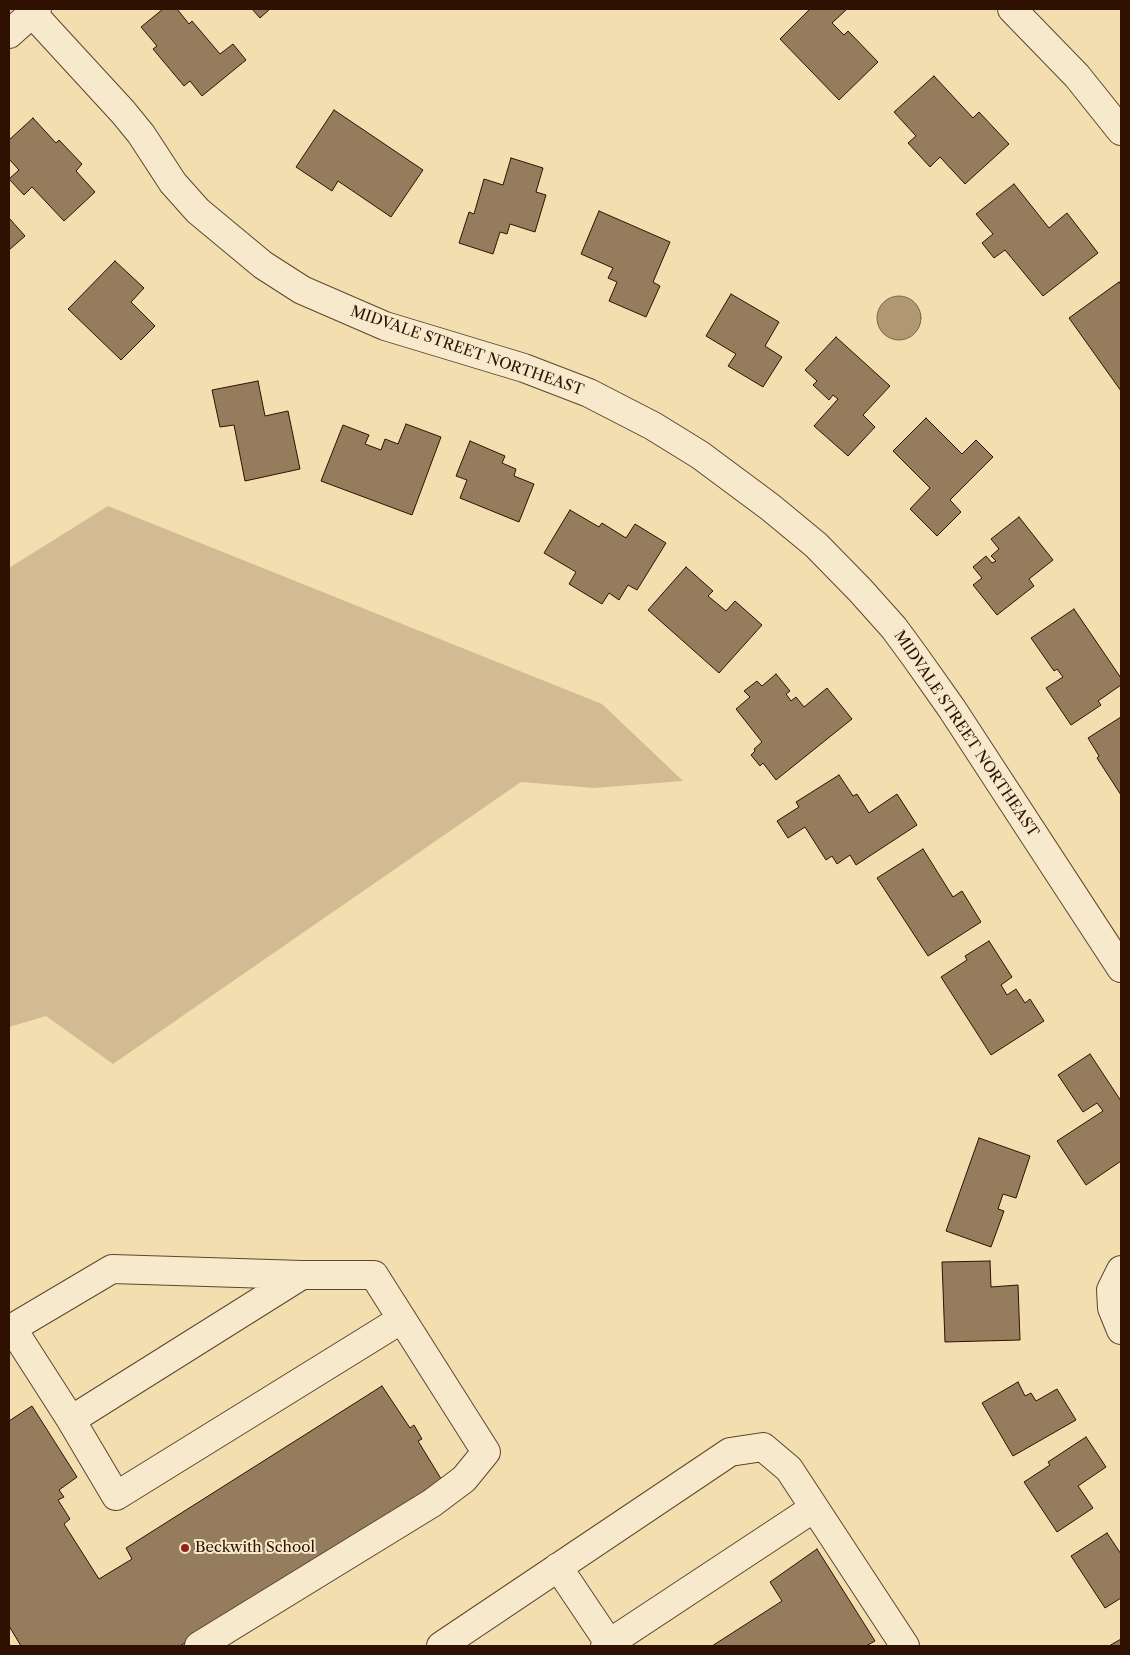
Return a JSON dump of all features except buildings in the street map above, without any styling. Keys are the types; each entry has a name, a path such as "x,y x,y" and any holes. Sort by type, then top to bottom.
{"street":[{"path":"1012,9 1076,76 1121,131"},
{"path":"9,34 35,11"},
{"name":"MIDVALE STREET NORTHEAST","path":"35,11 141,134 173,183 198,211 263,265 302,290 385,326 524,368 589,393 653,426 700,455 770,507 816,545 894,628 916,658 952,709 1121,968"},
{"path":"199,1646 432,1503 464,1479 486,1452 402,1319 374,1275 302,1276 112,1269 10,1329 71,1420 116,1496 402,1319"},
{"path":"71,1420 302,1276"},
{"path":"1116,1280 1112,1308 1121,1330"},
{"path":"441,1646 730,1452 763,1447 789,1469 905,1646"},
{"path":"558,1567 608,1645 814,1508"}],"shaded area":[{"path":"899,296 911,300 917,306 921,318 917,330 911,336 899,340 887,336 881,330 877,318 881,306 887,300"},
{"path":"108,506 602,704 683,781 594,788 521,782 113,1064 46,1016 9,1027 9,568"}],"place":[{"name":"Beckwith School","path":"185,1548"}]}
